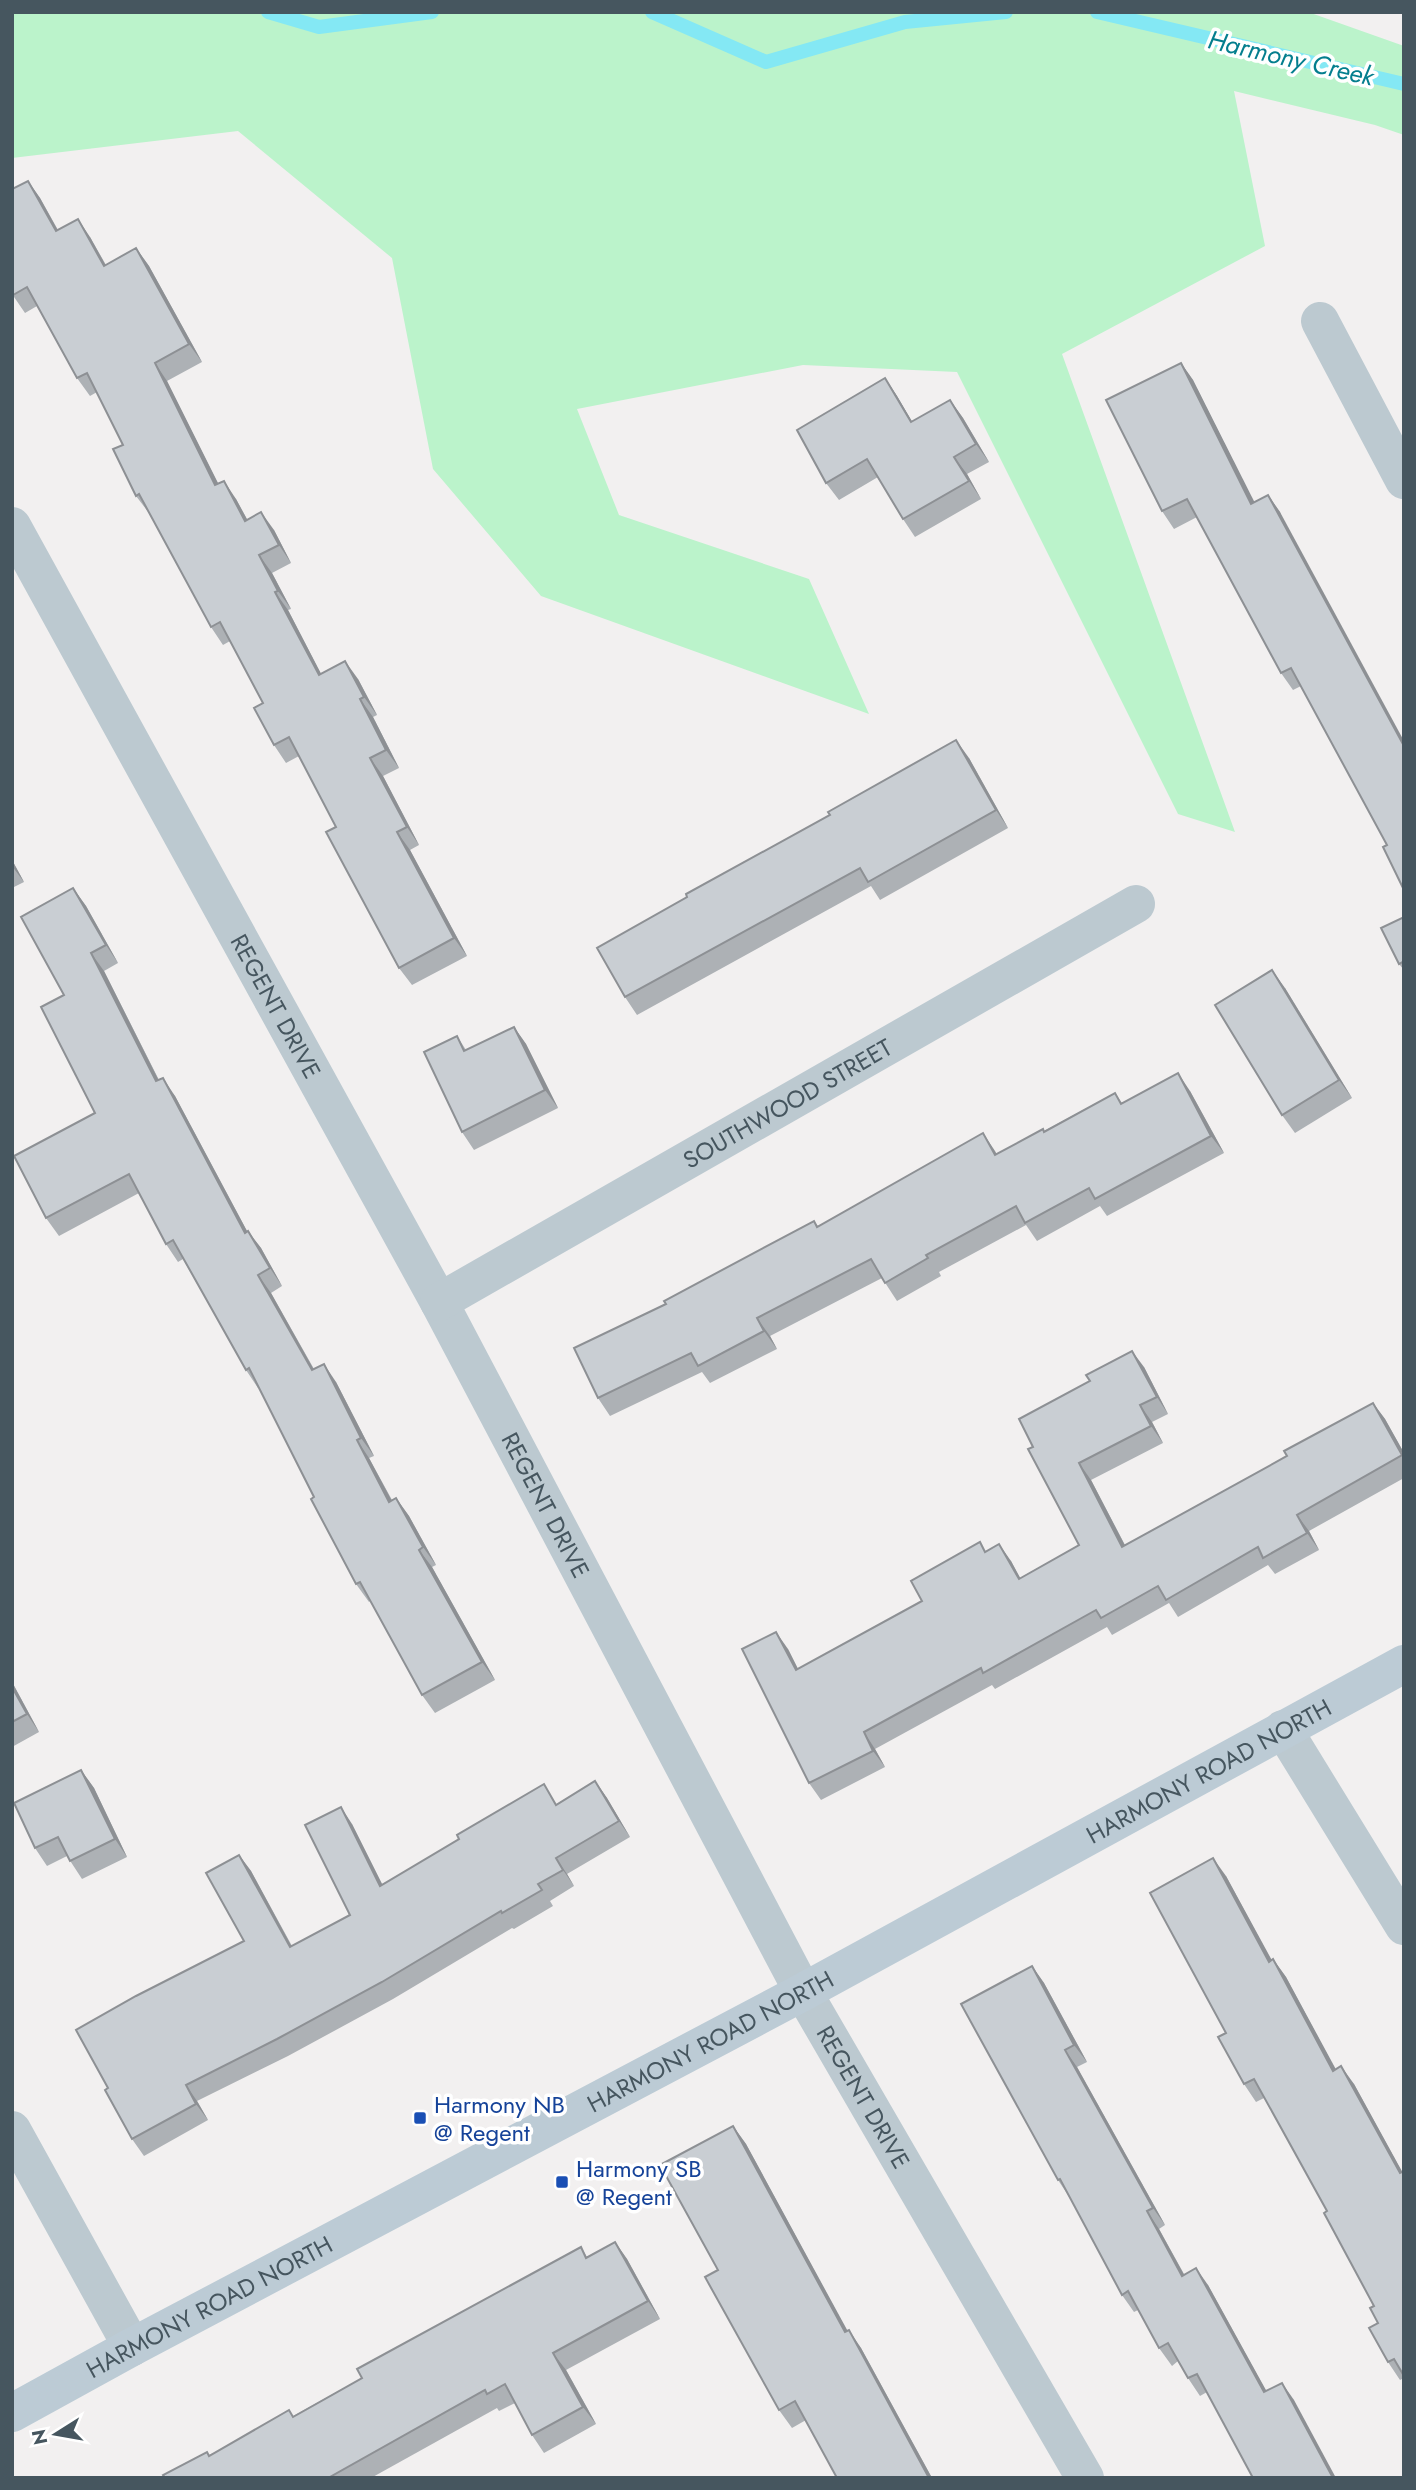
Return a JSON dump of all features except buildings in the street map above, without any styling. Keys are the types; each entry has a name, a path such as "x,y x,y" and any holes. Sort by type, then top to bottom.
{"main road":[{"name":"HARMONY ROAD NORTH","path":"12,2413 803,1992 1404,1664"}],"street":[{"path":"1320,321 1404,480"},
{"name":"REGENT DRIVE","path":"12,526 439,1302 803,1992 1085,2478"},
{"name":"SOUTHWOOD STREET","path":"439,1302 1136,904"},
{"path":"1283,1729 1404,1926"},
{"path":"12,2130 132,2347"}],"green space":[{"path":"12,12 1308,12 1404,46 1404,135 1375,125 1234,91 1265,246 1062,354 1235,832 1178,814 957,372 803,365 577,409 619,515 809,579 869,714 541,596 433,469 392,258 238,131 12,158"}],"waterway":[{"name":"Harmony Creek","path":"268,12 319,27 432,12"},
{"name":"Harmony Creek","path":"652,12 766,62 905,22 1006,12"},
{"name":"Harmony Creek","path":"1097,12 1404,84"}],"place":[{"name":"Harmony NB @ Regent","path":"420,2118"},
{"name":"Harmony SB @ Regent","path":"562,2182"}]}
